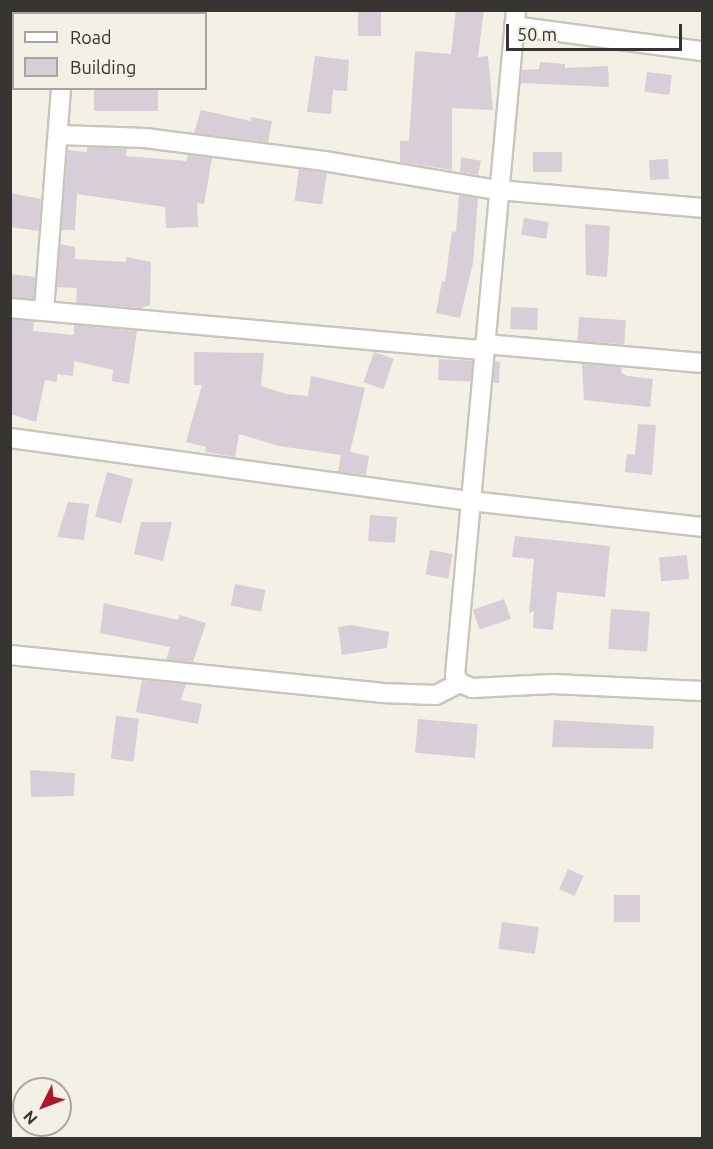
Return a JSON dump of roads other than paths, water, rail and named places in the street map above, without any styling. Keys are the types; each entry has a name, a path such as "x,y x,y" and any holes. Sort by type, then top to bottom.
{"street":[{"path":"460,683 455,675 515,18 702,51"},
{"path":"44,310 60,135 61,90"},
{"path":"60,135 145,138 324,161 498,190 702,208"},
{"path":"10,308 702,363"},
{"path":"10,438 471,501 702,527"},
{"path":"10,655 381,693 436,695 460,683 481,688 553,684 702,691"}]}
